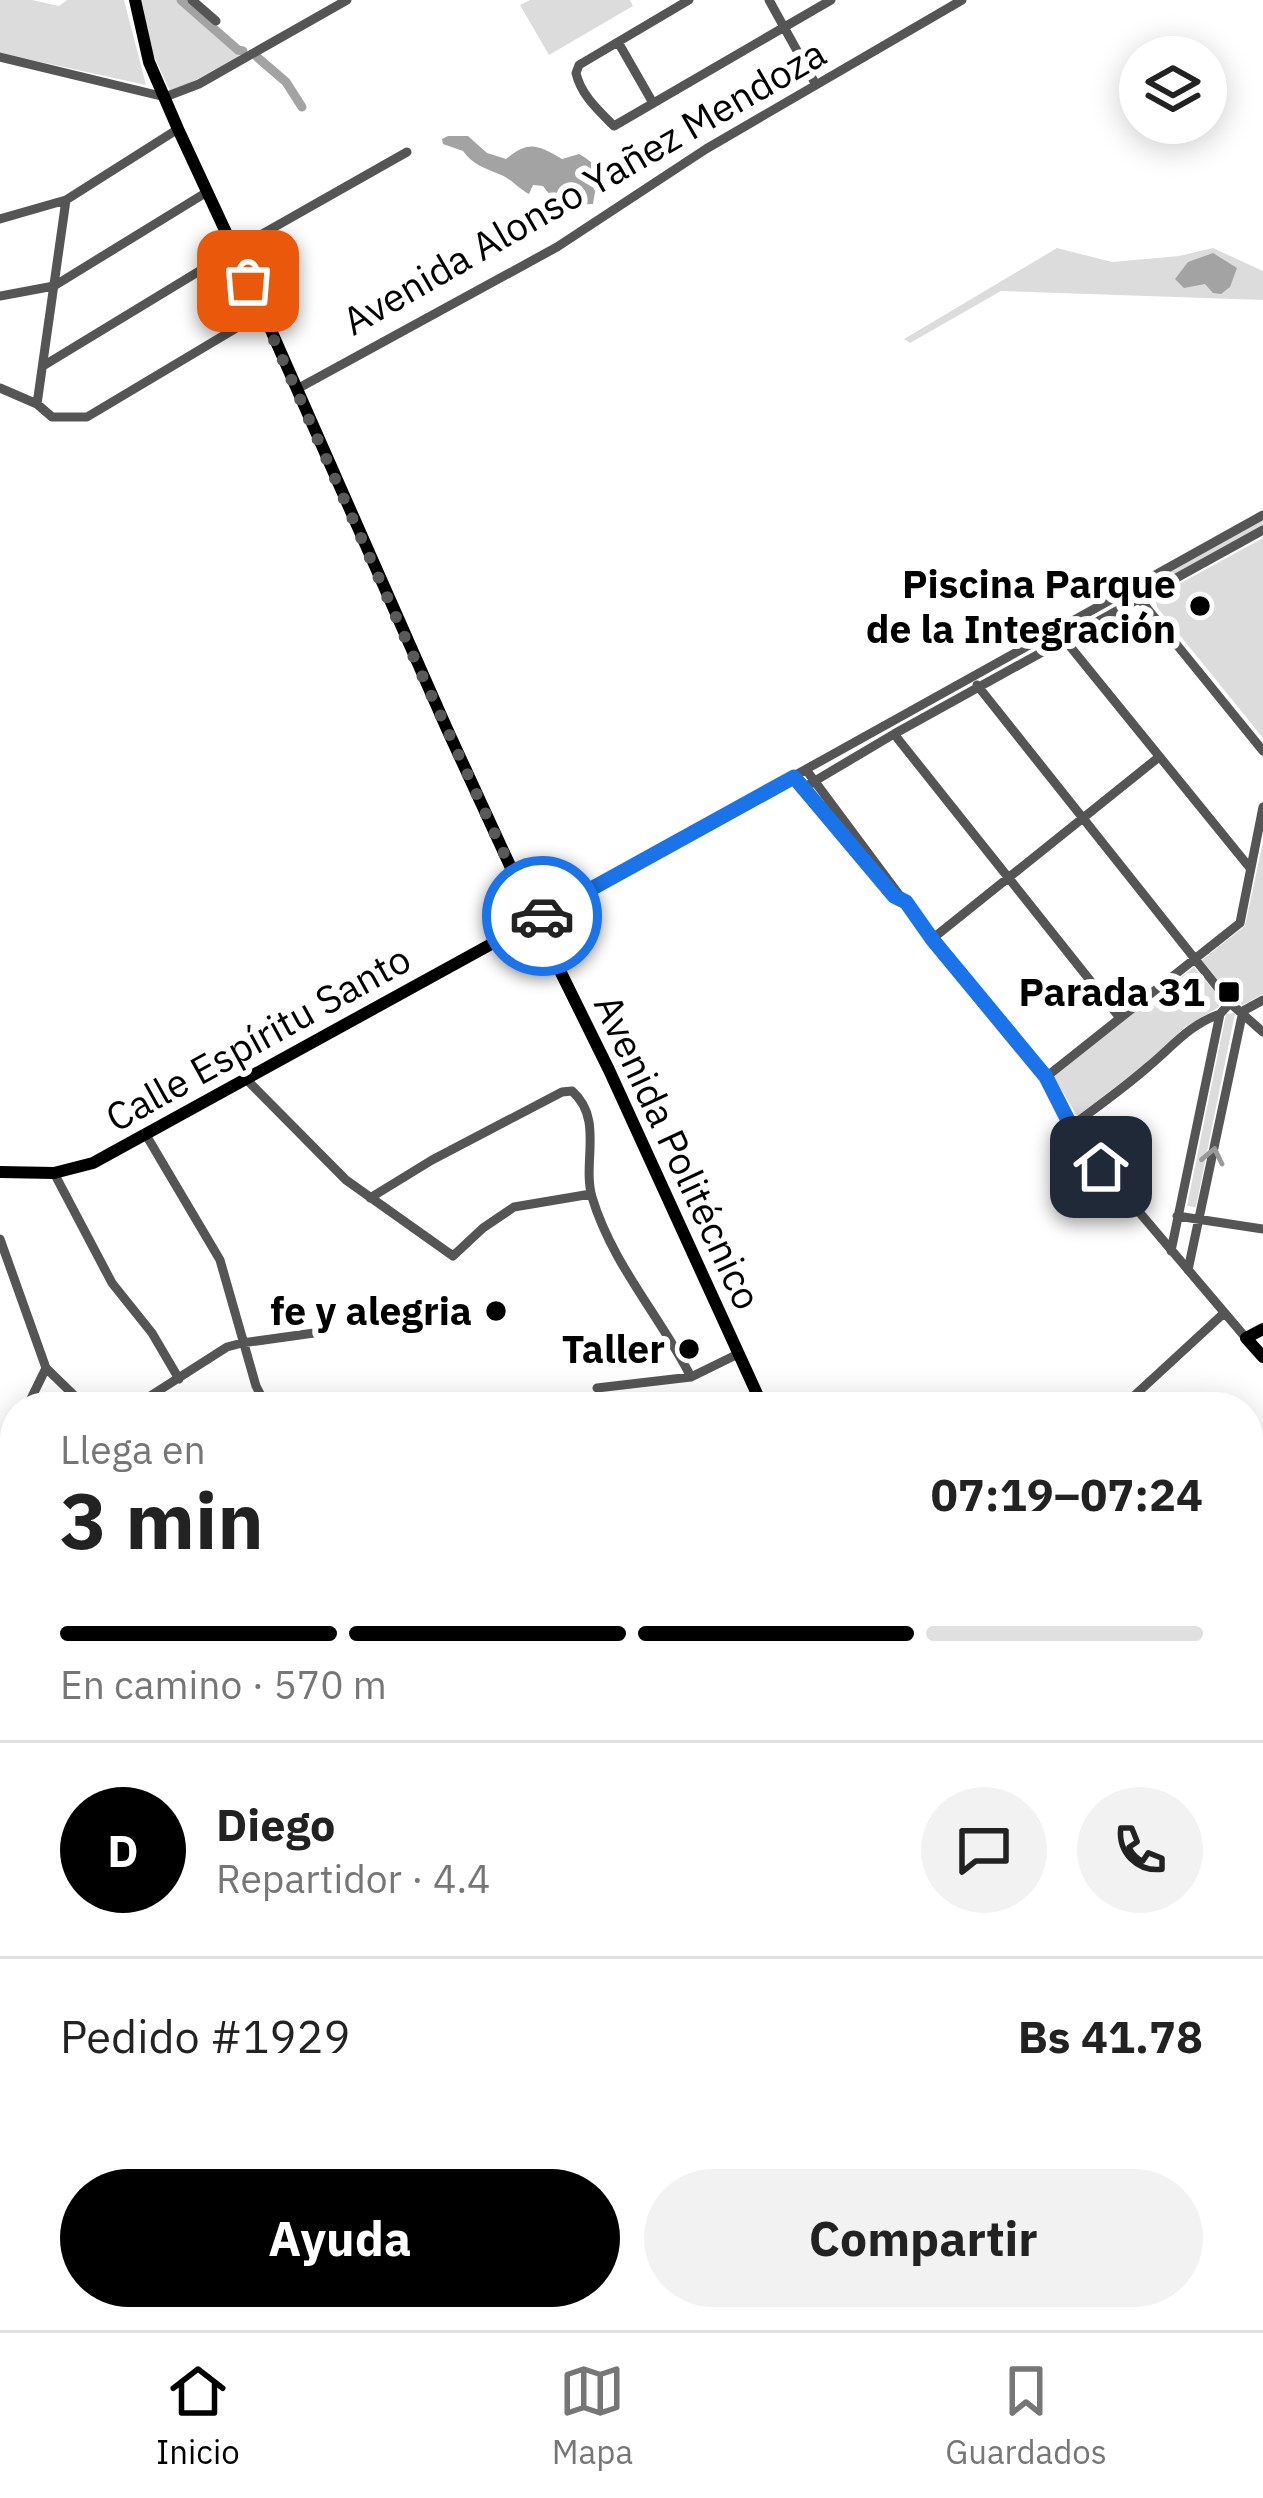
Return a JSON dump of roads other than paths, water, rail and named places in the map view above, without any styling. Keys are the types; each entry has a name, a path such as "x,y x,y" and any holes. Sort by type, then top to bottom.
{"main road":[{"name":"Avenida Politécnico","path":"135,0 149,62 178,129 419,669 756,1392"},
{"name":"Calle Espíritu Santo","path":"0,1172 54,1173 93,1163 535,920"},
{"path":"1263,1328 1246,1338 1263,1357"}],"street":[{"path":"192,0 217,21"},
{"path":"0,58 165,97 200,84 347,0"},
{"path":"689,0 579,65 576,73 583,90 614,126 830,0"},
{"path":"769,0 816,85"},
{"name":"Avenida Alonso Yañez Mendoza","path":"297,389 556,247 706,149 943,5 962,0"},
{"path":"618,42 652,103"},
{"path":"0,219 67,200 178,129"},
{"path":"43,366 233,250 407,152"},
{"path":"0,296 54,286 208,192"},
{"path":"37,404 67,200"},
{"path":"0,388 37,404 52,417 87,417 263,312"},
{"path":"808,785 972,678 1263,514"},
{"path":"535,920 794,777 980,688 1263,530"},
{"path":"1132,588 1263,751"},
{"path":"1059,628 1250,868"},
{"path":"972,678 1230,1003 1263,1032"},
{"path":"891,730 1120,1018"},
{"path":"932,939 1159,757"},
{"path":"807,771 808,785"},
{"path":"794,777 808,785 894,896 906,902 1046,1077 1070,1127 1246,1338"},
{"path":"1046,1077 1240,923 1263,807"},
{"path":"1188,1271 1243,1011 1263,1000"},
{"path":"1070,1127 1184,1034 1230,1003"},
{"path":"1171,1251 1220,1014"},
{"path":"247,1080 346,1180 453,1256 514,1207 591,1194"},
{"path":"370,1198 452,1149 572,1091 586,1112 591,1132 591,1194 613,1250 691,1377"},
{"path":"146,1135 220,1260 259,1392"},
{"path":"54,1173 112,1283 152,1333 179,1379"},
{"path":"1178,1216 1263,1229"},
{"path":"0,1239 5,1268 46,1368 71,1392"},
{"path":"1138,1392 1223,1314"},
{"path":"158,1392 227,1347 314,1333"},
{"path":"597,1388 691,1377 738,1354"},
{"path":"34,1392 46,1368"}],"waterway":[{"path":"181,0 243,51"},
{"path":"257,57 286,82 302,107"}],"place":[{"name":"Piscina Parque de la Integración","path":"1200,606"},
{"name":"Parada 31","path":"1229,992"},
{"name":"fe y alegria","path":"496,1311"},
{"name":"Taller","path":"689,1349"}]}
